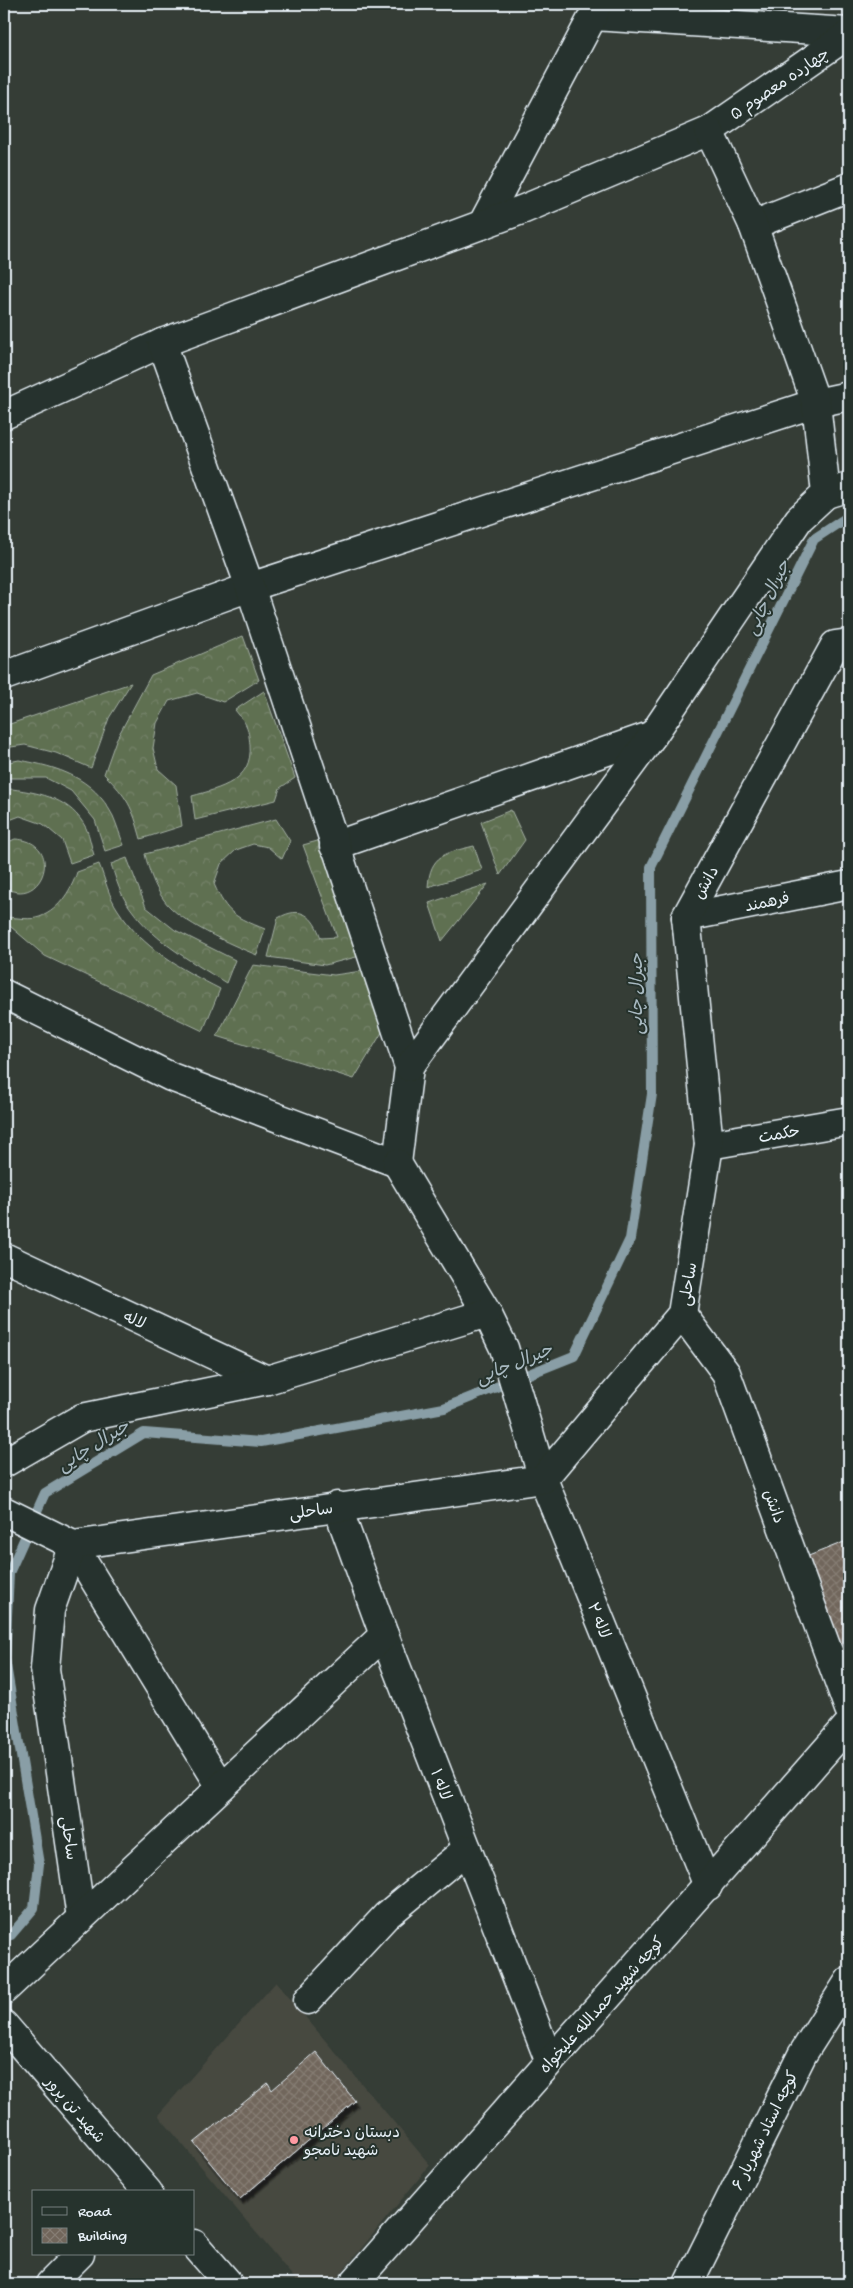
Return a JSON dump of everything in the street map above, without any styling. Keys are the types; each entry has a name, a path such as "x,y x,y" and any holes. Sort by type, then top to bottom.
{"street":[{"path":"482,225 595,10 849,33"},
{"name":"چهارده معصوم ۵","path":"4,415 162,343 524,209 709,131 849,33"},
{"path":"409,1067 653,735 799,519 838,490 816,403 753,225 709,131"},
{"path":"753,225 849,187"},
{"path":"4,994 172,1077 396,1163 409,1067 334,846 250,587 162,343"},
{"path":"4,676 250,587 816,403 849,396"},
{"name":"دانش","path":"710,1145 686,917 842,644"},
{"path":"334,846 653,735"},
{"name":"فرهمند","path":"686,917 849,885"},
{"name":"حکمت","path":"710,1145 849,1121"},
{"name":"ساحلی","path":"81,1918 45,1668 50,1610 72,1544 543,1479 682,1314 710,1145"},
{"name":"لاله ۲","path":"396,1163 487,1313 504,1348 543,1479 708,1886"},
{"name":"لاله","path":"4,1257 267,1380"},
{"path":"4,1463 82,1418 267,1380 487,1313"},
{"name":"دانش","path":"682,1314 726,1373 849,1709"},
{"name":"لاله ۱","path":"337,1506 384,1635 549,2060"},
{"path":"4,1511 72,1544 221,1787"},
{"path":"4,1990 384,1635"},
{"name":"کوچه شهید حمدالله علیخواه","path":"353,2284 549,2060 708,1886 849,1724"},
{"path":"308,2000 386,1916 467,1849"},
{"name":"کوچه استاد شهریار ۶","path":"688,2284 802,2055 849,1980"},
{"name":"شهید تن پرور","path":"4,2025 145,2190"},
{"path":"195,2245 229,2284"},
{"path":"50,2284 78,2256"}],"shaded area":[{"name":"دبستان دخترانه شهید نامجو","path":"276,1982 430,2165 332,2284 299,2284 158,2115"}],"green space":[{"path":"243,636 259,680 223,702 197,693 169,701 157,723 153,748 158,769 176,785 182,826 141,839 128,803 104,774 116,740 151,675"},
{"path":"131,683 109,718 91,768 56,753 25,745 4,748 4,726"},
{"path":"264,691 295,778 280,788 276,800 195,820 192,796 224,786 241,775 246,767 250,757 248,729 235,710"},
{"path":"19,760 47,766 85,783 105,803 113,816 124,845 105,851 95,820 71,791 46,778 4,778 4,763"},
{"path":"12,789 45,795 72,810 80,818 89,834 94,855 70,863 62,840 43,824 20,816 4,822 4,791"},
{"path":"511,810 525,840 500,875 481,822"},
{"path":"276,819 290,841 282,859 268,847 253,844 236,850 221,864 214,884 223,902 233,913 265,929 257,955 193,924 171,908 164,900 152,878 145,854"},
{"path":"15,839 31,843 40,851 44,861 43,873 38,883 29,890 18,892 4,887 4,844"},
{"path":"321,840 360,956 325,965 268,957 278,918 286,914 300,913 306,915 318,930 321,938 337,937 303,845"},
{"path":"474,846 482,870 428,887 429,876 436,861 448,853"},
{"path":"127,858 146,907 175,930 235,960 226,983 170,947 157,937 135,914 123,896 111,864"},
{"path":"99,864 115,905 139,936 164,957 220,989 203,1031 45,956 4,921 4,917 32,919 44,915 57,906 67,894 77,872"},
{"path":"488,884 442,941 429,903"},
{"path":"253,965 334,975 362,971 384,1029 354,1079 217,1036"}],"building":[{"path":"849,1540 849,1671 806,1557"},
{"path":"316,2052 355,2101 240,2199 194,2143 268,2083 272,2090"}],"waterway":[{"name":"جیرال چایی","path":"4,1937 11,1935 34,1908 39,1864 5,1659 9,1573 45,1493 144,1433 261,1442 444,1408 574,1356 630,1239 652,1094 651,867 814,539 849,516"}],"place":[{"name":"دبستان دخترانه شهید نامجو","path":"294,2140"}]}
